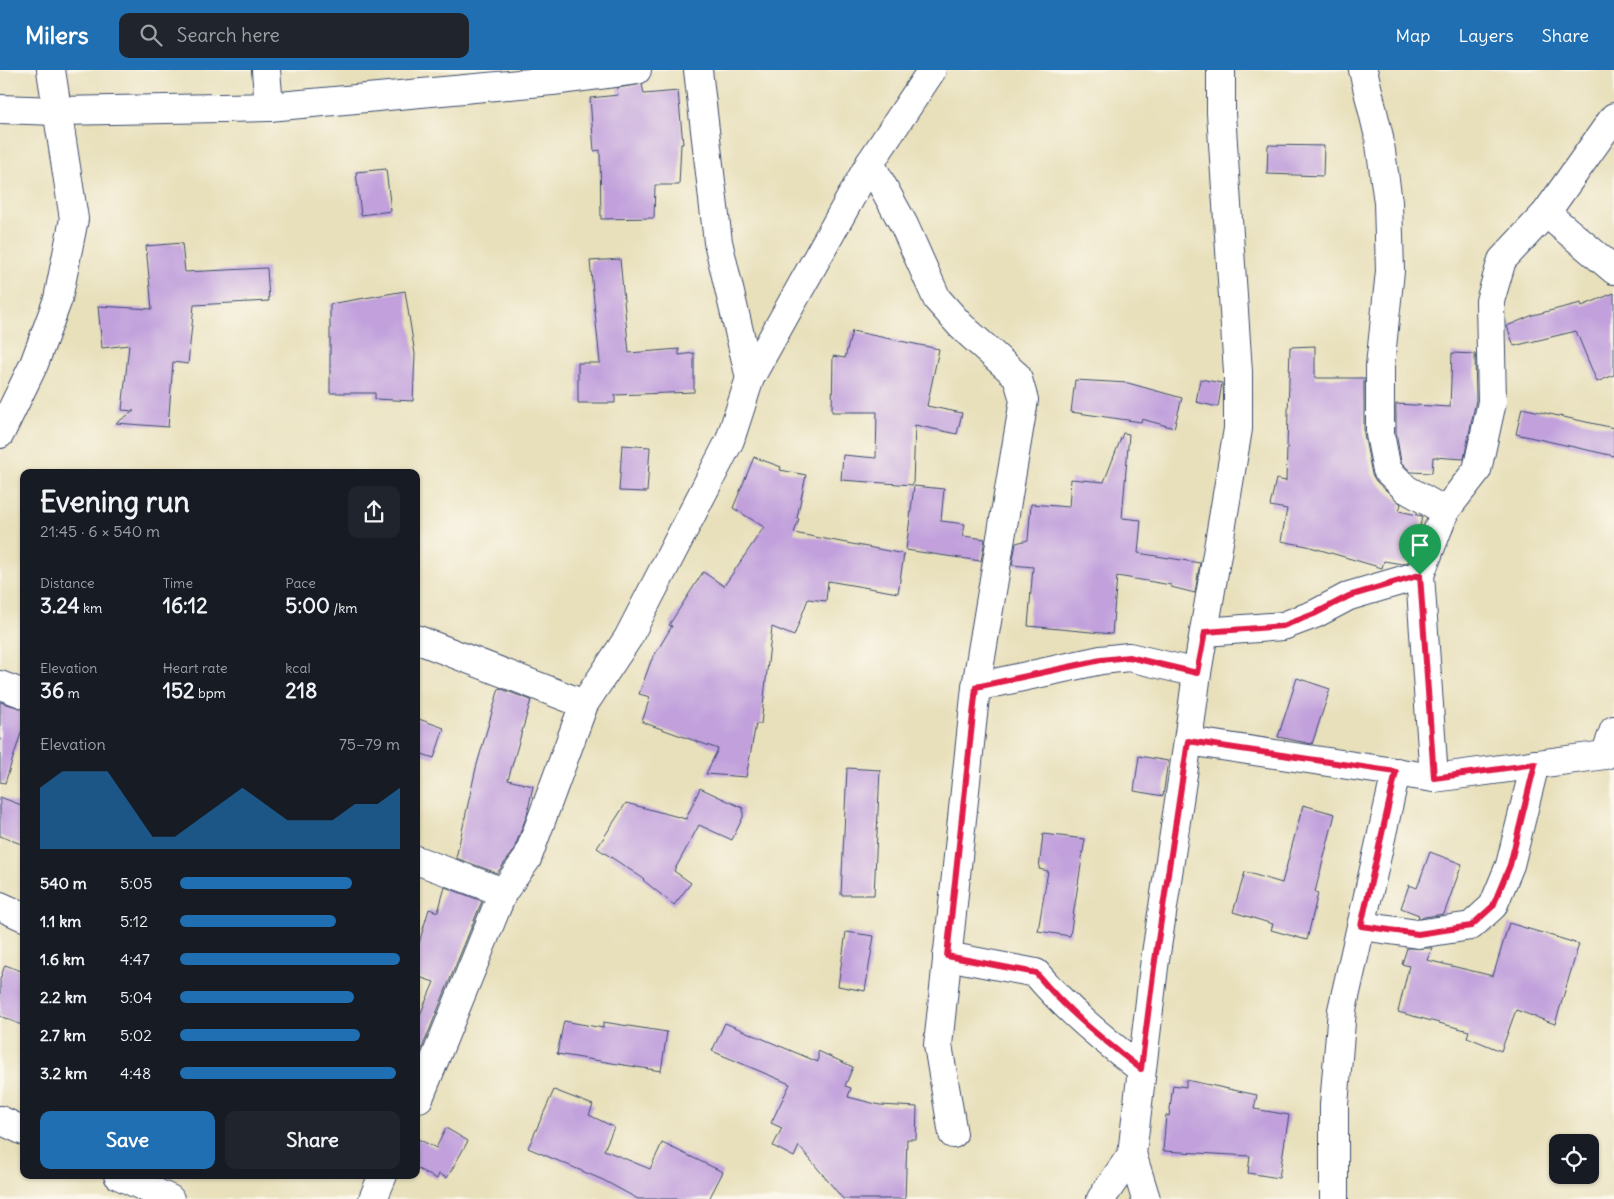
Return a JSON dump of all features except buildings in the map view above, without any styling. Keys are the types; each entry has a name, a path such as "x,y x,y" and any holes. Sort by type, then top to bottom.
{"street":[{"path":"0,434 34,364 58,299 74,218 51,70"},
{"path":"266,70 269,107"},
{"path":"0,109 57,111 269,107 464,80 637,70"},
{"path":"698,70 718,242 750,378"},
{"path":"420,1096 503,892 526,859 584,704 628,638 730,440 750,378 870,163 932,70"},
{"path":"1146,1199 1132,1154 1141,1069 1197,673 1238,429 1238,372 1222,122 1221,70"},
{"path":"1363,70 1379,137 1388,202 1390,271 1380,366 1380,434 1388,470 1406,489 1445,511"},
{"path":"1434,778 1420,575 1445,511 1477,470 1492,402 1490,301 1502,260 1546,213 1614,117"},
{"path":"870,163 904,226 937,299 961,326 1017,376 1024,400 976,687 938,1045 952,1134"},
{"path":"1546,213 1614,270"},
{"path":"1205,632 1283,626 1314,614 1349,596 1420,575"},
{"path":"420,641 584,704"},
{"path":"976,687 1101,660 1129,657 1197,673"},
{"path":"0,685 20,692"},
{"path":"1188,741 1434,778 1535,764 1611,747"},
{"path":"1361,926 1418,934 1471,926 1493,906 1510,865 1535,764"},
{"path":"1334,1199 1334,1105 1342,1010 1396,772"},
{"path":"420,861 503,892"},
{"path":"0,906 20,915"},
{"path":"947,956 1036,973 1060,1002 1084,1025 1141,1069"},
{"path":"0,1120 20,1129"},
{"path":"1101,1199 1132,1154"},
{"path":"127,1179 170,1199"},
{"path":"372,1199 381,1179"}],"route":[{"path":"1420,575 1434,778 1535,764 1510,865 1493,906 1471,926 1418,934 1361,926 1396,772 1188,741 1154,967 1141,1069 1084,1025 1060,1002 1036,973 947,956 976,687 1101,660 1129,657 1197,673 1205,632 1283,626 1314,614 1349,596 1420,575"}]}
